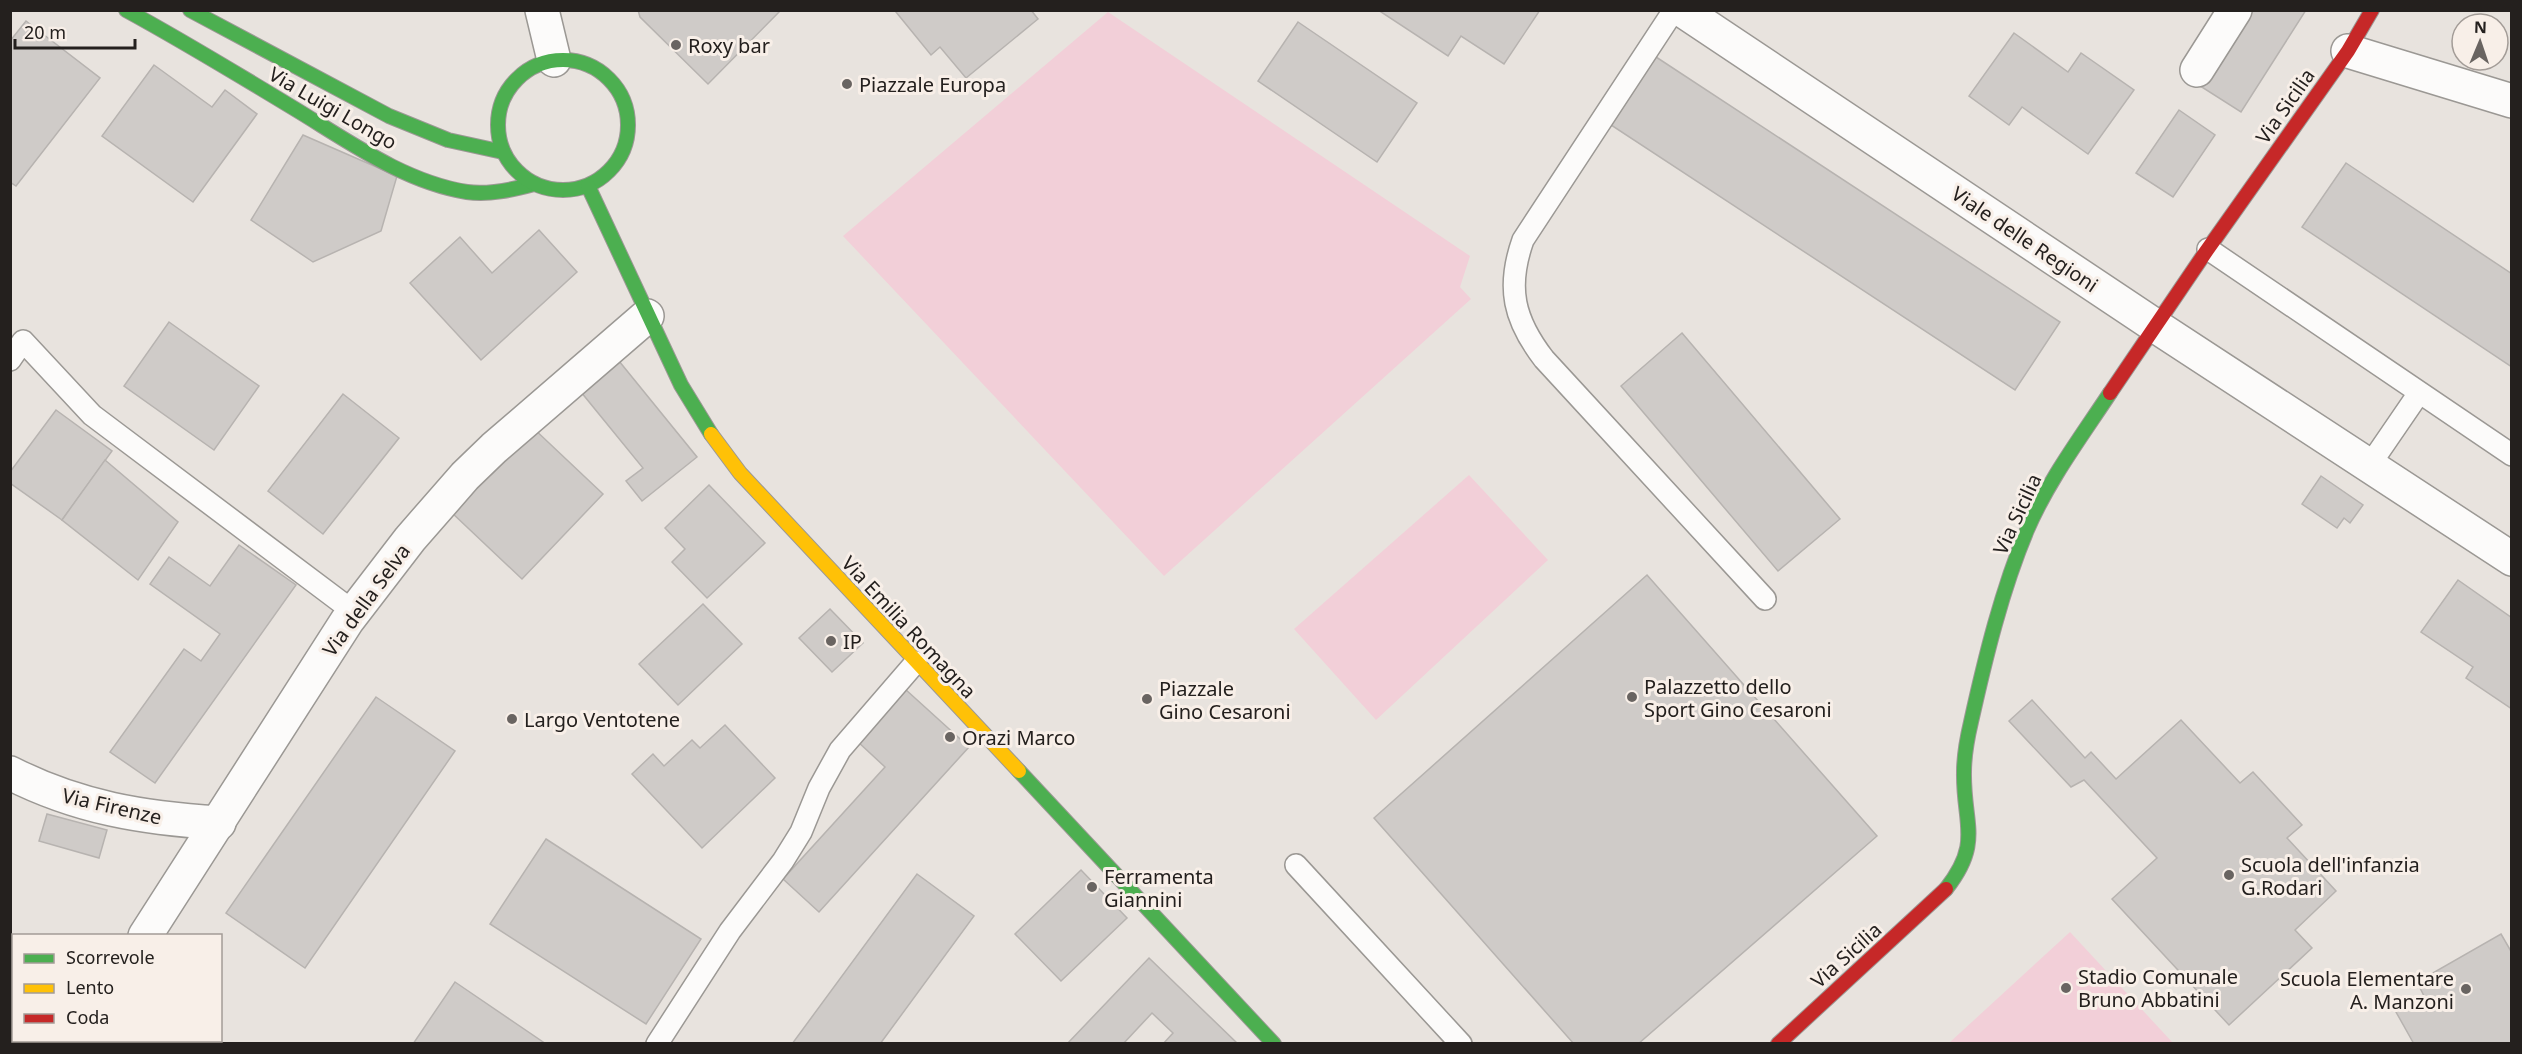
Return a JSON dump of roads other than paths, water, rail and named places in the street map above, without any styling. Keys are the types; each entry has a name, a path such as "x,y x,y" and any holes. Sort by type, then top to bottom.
{"main road":[{"name":"Via Luigi Longo","path":"126,10 196,49 371,154 408,172 451,189 465,192 496,192 534,184"},
{"name":"Via Luigi Longo","path":"190,10 389,116 448,140 503,152"},
{"name":"Via Sicilia","path":"1778,1044 1941,896 1954,881 1969,850 1971,832 1965,789 1965,752 2014,564 2029,526 2057,474 2154,325 2348,51 2372,10"},
{"path":"554,60 576,61 595,68 612,81 623,99 629,119 627,140 620,159 606,175 588,186 570,191 552,190 534,184 510,165 503,152 497,132 499,112 505,93 518,77 535,66 554,60"},
{"name":"Via Emilia Romagna","path":"588,186 647,316 694,408 740,473 1274,1044"}],"street":[{"path":"542,10 554,60"},
{"name":"Viale delle Regioni","path":"1682,10 2154,325 2511,559"},
{"path":"2197,70 2235,10"},
{"path":"2348,51 2511,101"},
{"name":"Via della Selva","path":"147,934 354,612 410,539 465,476 518,427 647,316"},
{"name":"Via Firenze","path":"10,773 66,798 92,806 149,817 219,823"}],"lane":[{"path":"1674,10 1523,240 1515,275 1515,302 1523,329 1544,359 1765,599"},
{"path":"2208,249 2511,455"},
{"path":"10,360 23,341 92,415 354,612"},
{"path":"2369,466 2420,393"},
{"path":"657,1044 730,931 783,861 801,832 819,788 840,750 916,662"},
{"path":"1296,865 1461,1044"}],"place":[{"name":"Roxy bar","path":"676,45"},
{"name":"Piazzale Europa","path":"847,84"},
{"name":"IP","path":"831,641"},
{"name":"Palazzetto dello Sport Gino Cesaroni","path":"1632,697"},
{"name":"Piazzale Gino Cesaroni","path":"1147,699"},
{"name":"Largo Ventotene","path":"512,719"},
{"name":"Orazi Marco","path":"950,737"},
{"name":"Scuola dell'infanzia G.Rodari","path":"2229,875"},
{"name":"Ferramenta Giannini","path":"1092,887"},
{"name":"Stadio Comunale Bruno Abbatini","path":"2066,988"},
{"name":"Scuola Elementare A. Manzoni","path":"2466,989"}]}
